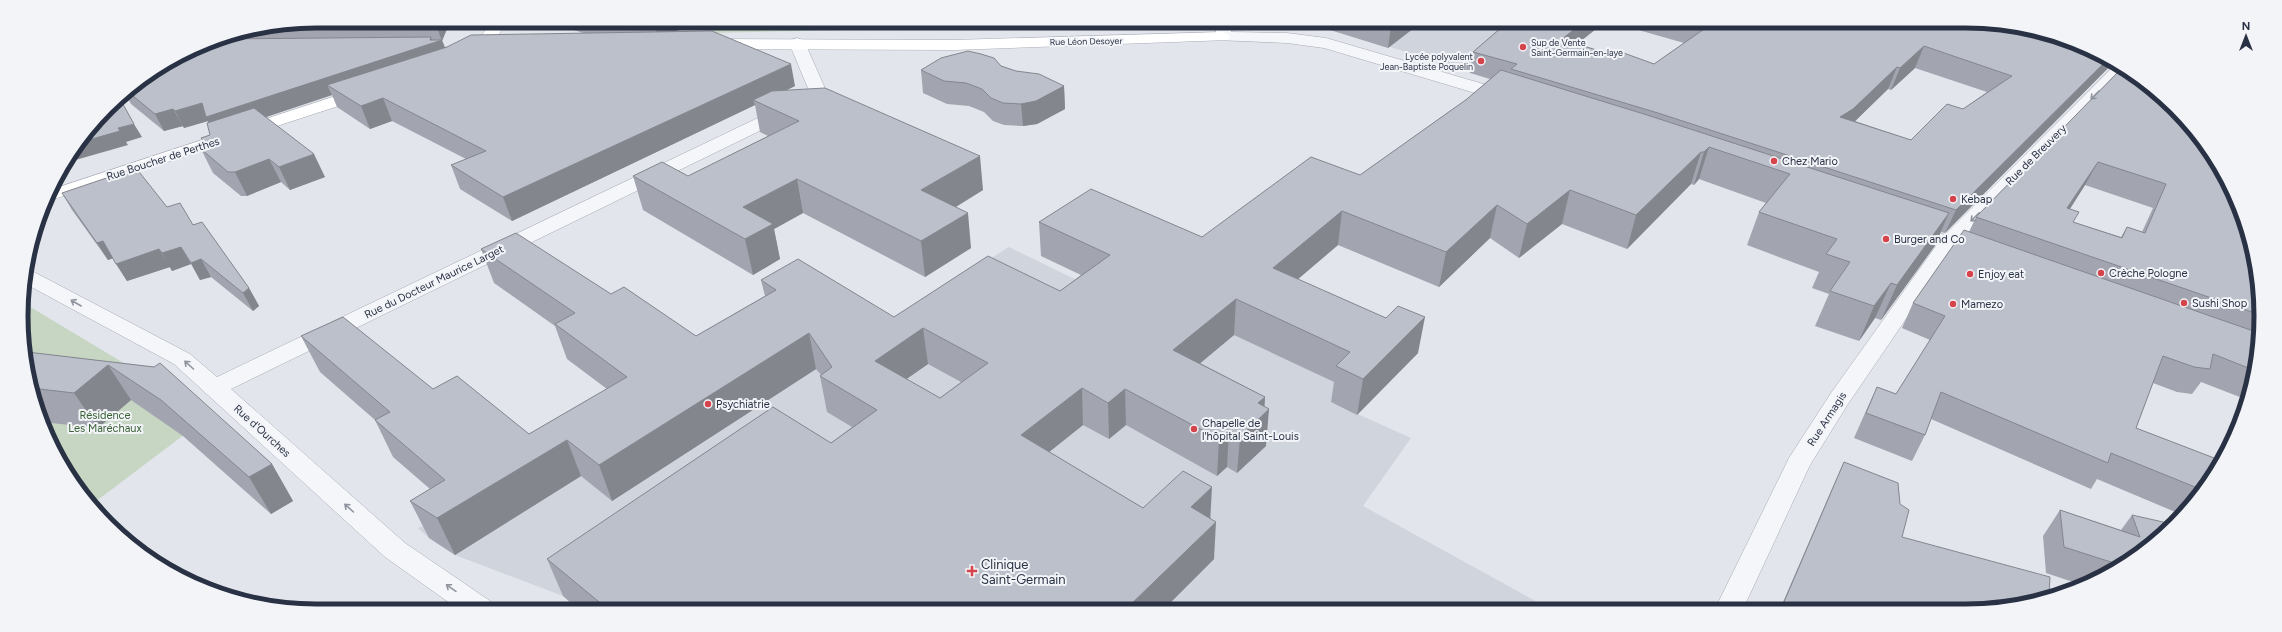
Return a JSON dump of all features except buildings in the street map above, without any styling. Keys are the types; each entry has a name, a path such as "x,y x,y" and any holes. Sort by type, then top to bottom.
{"street":[{"path":"481,47 495,28"},
{"name":"Rue Léon Desoyer","path":"692,44 797,43 954,45 1224,29 1326,43 1527,103"},
{"name":"Rue du Docteur Maurice Larget","path":"214,388 819,95 797,43"},
{"path":"457,54 481,47 504,46"},
{"name":"Rue de Breuvery","path":"1949,243 2117,72"},
{"name":"Rue Boucher de Perthes","path":"55,195 380,87"},
{"path":"1894,224 1998,261"},
{"name":"Rue Armagis","path":"1731,604 1798,464 1839,399 1949,243"},
{"name":"Rue d'Ourches","path":"30,278 182,359 395,550 473,604"}],"shaded area":[{"name":"Lycée polyvalent Jean-Baptiste Poquelin","path":"1329,28 1570,28 1502,82"},
{"path":"1009,247 1097,290 1176,305 1346,388 1331,402 1411,438 1363,506 1541,604 572,604 563,596 455,555 429,538 418,528 887,323"}],"green space":[{"path":"718,28 856,28 852,30 707,33"},
{"name":"Résidence Les Maréchaux","path":"29,306 167,389 205,419 96,501 67,460 43,409 30,354"}],"place":[{"name":"Sup de Vente Saint-Germain-en-laye","path":"1523,47"},
{"name":"Lycée polyvalent Jean-Baptiste Poquelin","path":"1481,61"},
{"name":"Chez Mario","path":"1774,161"},
{"name":"Kebap","path":"1953,199"},
{"name":"Burger and Co","path":"1886,239"},
{"name":"Crèche Pologne","path":"2101,273"},
{"name":"Enjoy eat","path":"1970,274"},
{"name":"Sushi Shop","path":"2184,303"},
{"name":"Mamezo","path":"1953,304"},
{"name":"Psychiatrie","path":"708,404"},
{"name":"Chapelle de l'hôpital Saint-Louis","path":"1194,429"},
{"name":"Clinique Saint-Germain","path":"972,571"}]}
